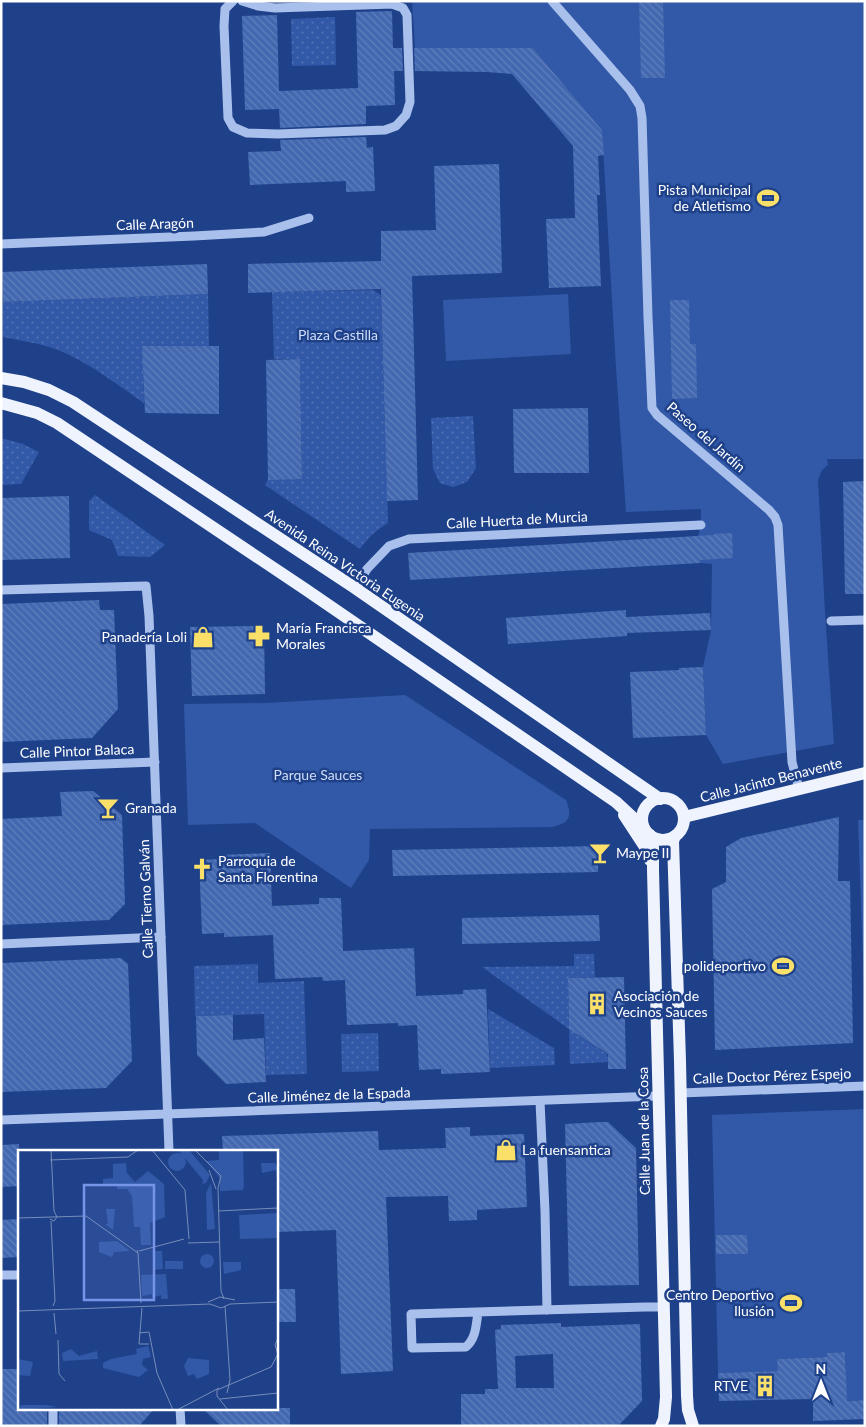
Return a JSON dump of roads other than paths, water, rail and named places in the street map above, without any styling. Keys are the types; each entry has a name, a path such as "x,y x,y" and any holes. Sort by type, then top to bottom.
{"main road":[{"name":"Avenida Reina Victoria Eugenia","path":"1,378 24,382 49,390 73,402 354,588 660,799"},
{"path":"1,403 37,412 57,422 616,802 647,831 658,839 667,840 681,831 684,824 684,816 681,809 676,803 668,799 651,802 645,809 643,818 647,831"},
{"name":"Calle Jacinto Benavente","path":"684,816 865,773"},
{"path":"616,802 645,847 653,870"},
{"name":"Calle Juan de la Cosa","path":"647,831 653,847 666,1397 664,1419 661,1426"},
{"path":"675,836 673,841 687,1396 688,1410 693,1426"}],"street":[{"path":"233,1 225,9 224,26 228,118 233,127 247,134 385,130 396,126 406,115 410,102 410,86 407,14 403,8 392,4 275,8 258,6 242,1"},
{"name":"Paseo del Jardín","path":"552,1 630,90 640,106 642,118 647,307 652,408 657,415 769,510 775,517 778,525 792,762 799,789"},
{"name":"Calle Aragón","path":"1,244 264,232 309,218"},
{"name":"Calle Huerta de Murcia","path":"354,588 367,569 389,546 409,539 701,525"},
{"name":"Calle Tierno Galván","path":"1,590 146,586 155,762 169,1150"},
{"path":"831,621 865,620"},
{"name":"Calle Pintor Balaca","path":"1,768 155,762"},
{"path":"1,944 161,937"},
{"name":"Calle Doctor Pérez Espejo","path":"680,1093 865,1086"},
{"name":"Calle Jiménez de la Espada","path":"1,1120 658,1096"},
{"path":"540,1101 547,1310"},
{"path":"1,1276 18,1275"},
{"path":"478,1312 475,1334 471,1343 466,1347 412,1348 411,1314 478,1312 547,1310 663,1307"},
{"path":"53,1410 53,1426"},
{"path":"180,1410 181,1426"}],"place":[{"name":"Pista Municipal de Atletismo","path":"768,198"},
{"name":"María Francisca Morales","path":"259,636"},
{"name":"Panadería Loli","path":"203,637"},
{"name":"Granada","path":"108,808"},
{"name":"Maype II","path":"600,853"},
{"name":"Parroquia de Santa Florentina","path":"202,869"},
{"name":"polideportivo","path":"783,966"},
{"name":"Asociación de Vecinos Sauces","path":"597,1004"},
{"name":"La fuensantica","path":"506,1150"},
{"name":"Centro Deportivo Ilusión","path":"791,1303"},
{"name":"RTVE","path":"765,1386"}],"park label":[{"name":"Plaza Castilla","path":"338,335"},
{"name":"Parque Sauces","path":"318,775"}]}
